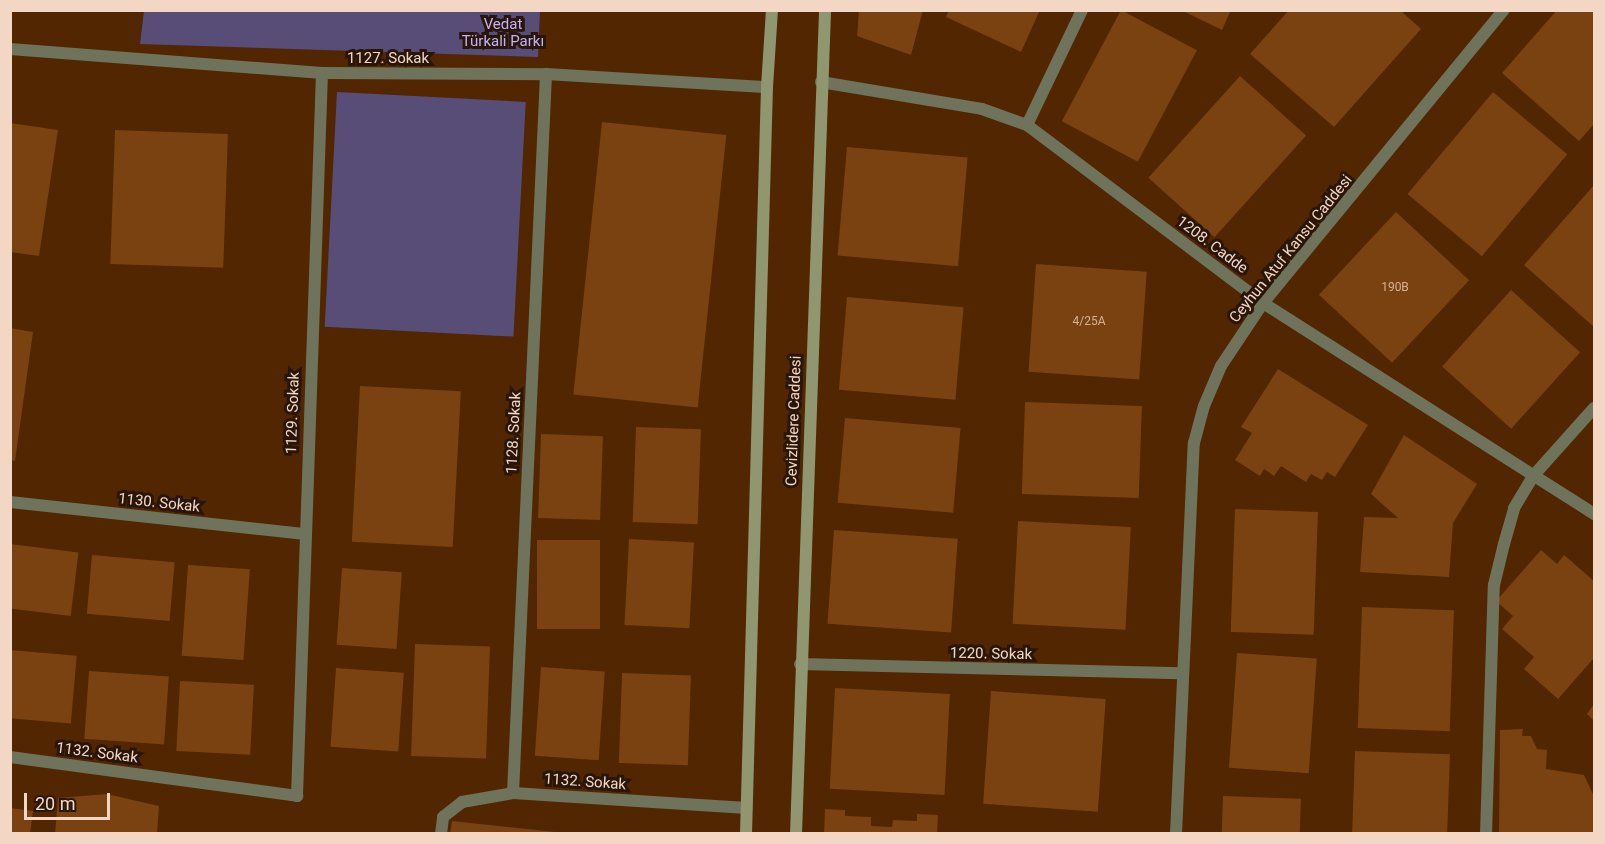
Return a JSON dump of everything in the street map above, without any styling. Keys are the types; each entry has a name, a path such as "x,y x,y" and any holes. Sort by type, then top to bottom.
{"main road":[{"path":"746,834 766,87 772,10"},
{"name":"Cevizlidere Caddesi","path":"796,834 800,664 825,10"}],"street":[{"path":"1027,125 1082,10"},
{"name":"Ceyhun Atuf Kansu Caddesi","path":"1176,834 1180,674 1194,443 1221,366 1263,303 1504,10"},
{"name":"1127. Sokak","path":"10,49 321,73 546,75 766,87"},
{"name":"1129. Sokak","path":"300,754 303,534 321,73"},
{"name":"1128. Sokak","path":"513,793 546,75"},
{"name":"1208. Cadde","path":"821,82 982,109 1027,125 1263,303 1594,514"},
{"path":"1486,834 1494,585 1514,508 1534,475 1594,408"},
{"name":"1130. Sokak","path":"10,502 303,534"},
{"name":"1220. Sokak","path":"800,664 1180,674"},
{"name":"1132. Sokak","path":"10,757 216,782 297,796 300,754"},
{"name":"1132. Sokak","path":"441,834 444,817 462,802 513,793 747,808"}],"green space":[{"name":"Vedat Türkali Parkı","path":"144,11 540,11 538,57 140,44"},
{"path":"337,92 526,102 513,337 325,327"}],"building":[{"path":"859,10 923,10 911,55 857,36"},
{"path":"949,10 1040,10 1021,52 946,17"},
{"path":"1121,10 1197,50 1138,162 1062,121"},
{"path":"1181,10 1231,10 1222,30"},
{"path":"1289,10 1400,10 1421,29 1334,127 1250,54"},
{"path":"1557,10 1594,10 1594,124 1579,141 1502,73"},
{"path":"1240,76 1306,136 1214,237 1148,178"},
{"path":"1493,92 1567,154 1482,256 1408,194"},
{"path":"602,122 726,135 698,408 573,394"},
{"path":"10,123 58,130 39,256 10,252"},
{"path":"115,130 228,134 223,268 110,264"},
{"path":"847,147 968,158 958,266 838,256"},
{"path":"1594,185 1594,327 1524,265"},
{"path":"1396,212 1469,280 1392,363 1319,295"},
{"path":"1036,264 1147,272 1139,379 1028,372"},
{"path":"1511,290 1580,352 1511,429 1442,367"},
{"path":"847,297 964,307 955,400 839,390"},
{"path":"10,328 33,332 15,461 10,460"},
{"path":"1278,369 1368,425 1335,477 1327,472 1322,480 1311,474 1306,482 1281,466 1274,476 1264,469 1260,476 1235,460 1252,433 1241,427"},
{"path":"360,386 461,391 453,547 352,542"},
{"path":"1025,402 1142,406 1139,498 1022,494"},
{"path":"845,418 961,428 953,513 838,503"},
{"path":"636,427 701,429 698,524 633,522"},
{"path":"541,434 603,436 600,520 538,518"},
{"path":"1404,435 1477,484 1453,523 1449,577 1360,572 1364,517 1398,518 1371,494"},
{"path":"1235,509 1318,512 1314,635 1231,632"},
{"path":"1018,521 1131,527 1125,630 1013,624"},
{"path":"834,530 958,539 951,632 827,624"},
{"path":"629,539 694,542 689,628 624,625"},
{"path":"537,540 600,540 600,629 537,629"},
{"path":"10,544 78,552 71,616 10,608"},
{"path":"1541,550 1557,564 1564,555 1594,581 1594,658 1558,699 1524,669 1534,657 1502,629 1513,616 1496,601"},
{"path":"92,555 175,562 170,621 87,614"},
{"path":"188,565 250,569 244,660 182,656"},
{"path":"342,568 402,572 396,649 337,645"},
{"path":"1362,607 1454,610 1450,731 1358,728"},
{"path":"415,644 490,647 486,759 411,756"},
{"path":"10,650 77,656 71,724 10,718"},
{"path":"1237,653 1317,659 1309,773 1229,768"},
{"path":"541,667 605,671 599,760 535,756"},
{"path":"336,668 404,673 398,752 330,747"},
{"path":"89,671 169,677 164,744 84,739"},
{"path":"622,673 691,675 688,765 619,763"},
{"path":"180,681 254,685 250,755 176,751"},
{"path":"835,688 950,694 945,795 830,789"},
{"path":"991,691 1106,699 1098,812 983,804"},
{"path":"1594,704 1594,721 1587,714"},
{"path":"1523,729 1522,736 1531,736 1537,749 1547,750 1546,769 1584,775 1593,794 1593,834 1499,834 1500,730"},
{"path":"1355,751 1450,754 1447,834 1352,834"},
{"path":"107,794 159,806 157,834 55,834 58,798"},
{"path":"1223,796 1301,799 1300,834 1222,834"},
{"path":"10,808 33,811 30,834 10,834"},
{"path":"825,809 845,810 845,816 871,817 871,826 892,827 893,820 917,821 917,814 938,815 937,834 824,834"},
{"path":"452,821 555,832 555,834 450,834"}]}
